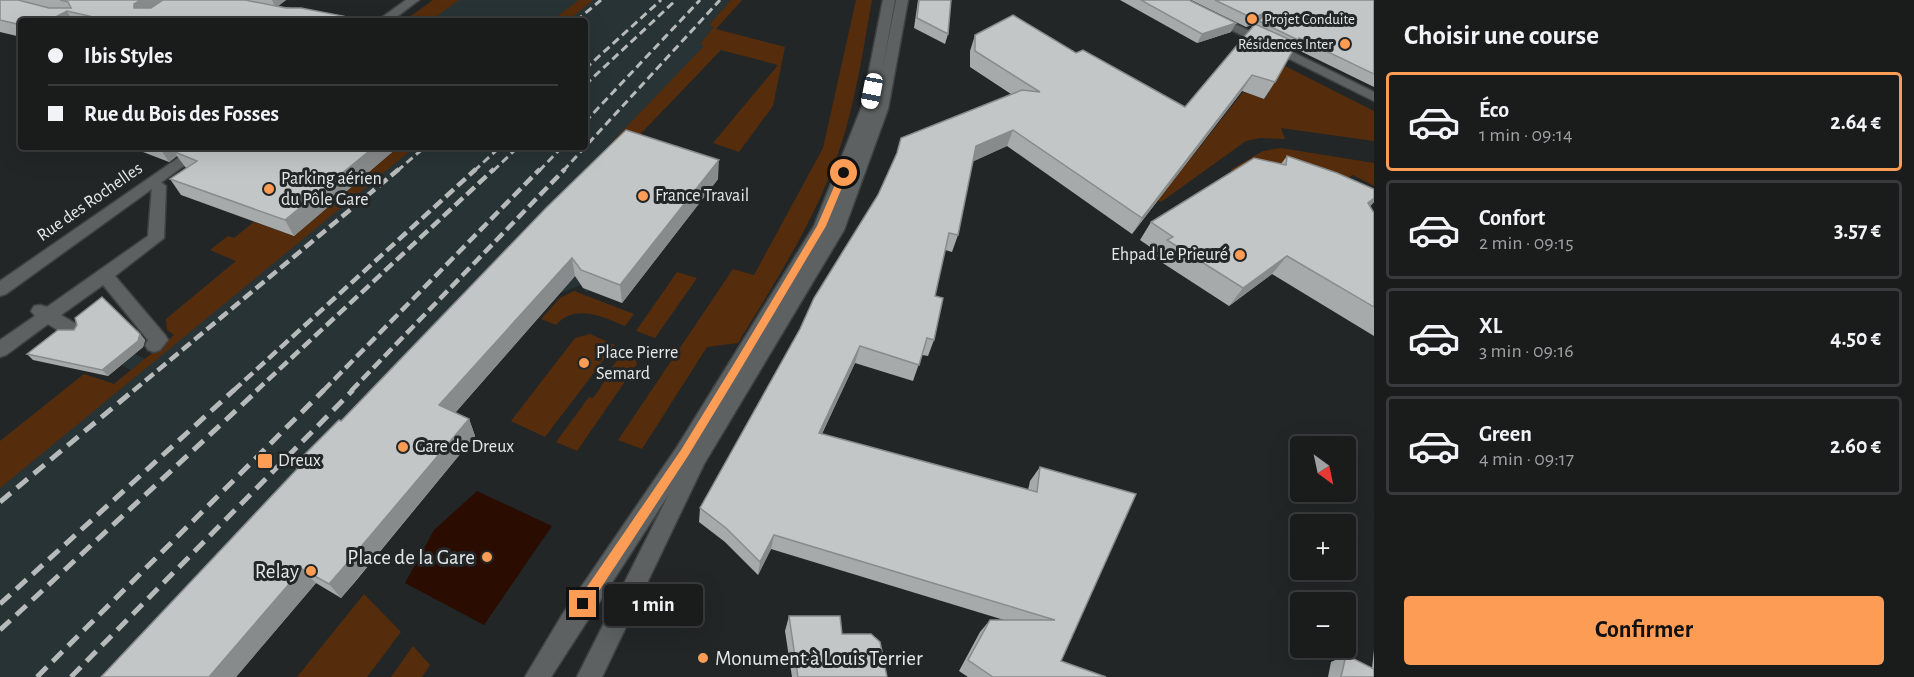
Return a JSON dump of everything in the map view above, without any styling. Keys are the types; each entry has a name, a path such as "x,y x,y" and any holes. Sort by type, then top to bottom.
{"main road":[{"path":"387,18 413,0"},
{"path":"537,677 570,623 684,453 822,226 869,106 889,0"},
{"path":"589,677 697,458 836,230 881,109 902,0"},
{"path":"1177,0 1374,97"},
{"name":"Rue des Rochelles","path":"0,290 199,150"},
{"path":"0,350 156,238 159,186"},
{"path":"104,276 159,340 154,345"},
{"path":"36,309 72,330"}],"shaded area":[{"path":"433,0 731,0 709,25 715,27 700,44 721,50 550,227 652,264 622,303 590,291 586,292 581,285 560,293 447,422 355,582 341,598 315,583 236,677 0,677 0,441 84,374 114,384 131,370 121,365 108,376 56,354 104,317 149,342 135,354 145,359 175,335 167,330 166,319 236,261 210,250 228,236 234,238 254,222 294,236 394,150 588,150 588,18 408,18"},
{"path":"433,0 459,0 434,18 408,18"},
{"path":"579,0 593,0 572,18 555,18"},
{"path":"731,0 742,0 716,29 785,47 773,106 739,152 713,143 778,65 721,50 627,148 611,143 704,46 700,44 714,27 709,25"},
{"path":"856,0 872,0 859,75 840,148 808,224 738,343 707,347 642,449 618,440 733,269 754,275 823,148"},
{"path":"1283,65 1374,111 1374,141 1281,128 1285,139 1260,138 1246,141 1161,202 1144,192 1160,147 1191,158 1243,92 1265,99"},
{"path":"1281,148 1374,163 1374,186 1353,175 1343,181 1241,176 1230,170 1263,151"},
{"path":"394,150 411,150 0,488 0,441 84,374 114,384 174,335 167,330 166,319 236,261 210,250 228,236 234,238 254,222 294,236"},
{"path":"677,272 697,278 655,338 636,331"},
{"path":"574,291 634,314 625,326 599,316 580,313 564,318 556,325 541,319 560,298"},
{"path":"590,334 615,345 545,437 511,421 575,338"},
{"path":"624,352 634,356 637,364 577,451 556,442 589,397 593,398 605,381 604,377"},
{"path":"477,491 552,526 484,625 405,583 434,530"},
{"path":"364,594 401,632 367,677 297,677"},
{"path":"413,646 430,665 422,677 391,677"}],"building":[{"path":"0,0 18,0 49,8 71,8 68,2 60,0 141,0 134,4 134,8 151,8 163,0 245,0 343,16 340,18 98,18 67,11 54,18 18,18 18,24 0,20"},
{"path":"919,0 951,0 948,34 917,18"},
{"path":"1141,0 1189,0 1236,23 1202,34"},
{"path":"1215,0 1374,0 1374,74 1259,21 1265,13 1252,18"},
{"path":"1013,15 1076,53 1083,50 1185,107 1255,24 1297,43 1275,82 1252,75 1142,218 1013,130 976,146 958,235 949,233 935,296 943,298 934,340 927,338 919,365 860,346 819,433 1037,492 1040,467 1136,494 1061,661 1106,677 993,677 968,660 990,620 1055,620 774,535 760,562 726,528 700,508 800,329 814,298 878,195 897,153 901,138 1022,90 1040,92 975,51 975,35"},
{"path":"626,130 719,160 620,285 581,270 572,258 439,405 469,419 343,568 329,584 302,569 209,677 101,677 298,468 294,465 339,420 341,421 546,208"},
{"name":"Parking aérien du Pôle Gare","path":"178,150 370,150 285,220 170,179 197,161 175,152"},
{"name":"Ehpad Le Prieuré","path":"1287,156 1337,173 1374,189 1374,198 1368,203 1374,213 1374,307 1287,256 1243,288 1167,240 1173,237 1151,222 1254,158 1286,165"},
{"path":"102,297 140,334 138,341 102,370 27,354 58,330 74,330 77,325 75,318"},
{"path":"789,616 840,616 842,634 871,634 880,642 887,677 798,677"},
{"path":"1345,658 1352,658 1374,669 1374,677 1341,677"}],"railway":[{"path":"580,18 601,0"},
{"path":"588,66 661,0"},
{"path":"588,82 676,0"},
{"path":"588,119 700,0"},
{"path":"588,144 720,0"},
{"path":"397,171 422,150"},
{"path":"474,171 497,150"},
{"path":"493,171 515,150"},
{"path":"539,171 559,150"},
{"path":"563,171 582,150"},
{"path":"133,391 399,169"},
{"path":"233,391 476,169"},
{"path":"256,391 494,169"},
{"path":"323,391 540,169"},
{"path":"351,391 565,169"},
{"path":"0,502 134,390"},
{"path":"0,604 234,390"},
{"path":"0,630 258,390"},
{"path":"71,677 353,390"},
{"path":"37,677 323,391"}],"place":[{"name":"Projet Conduite","path":"1252,19"},
{"name":"Résidences Inter","path":"1345,44"},
{"name":"Parking aérien du Pôle Gare","path":"269,189"},
{"name":"France Travail","path":"643,196"},
{"name":"Ehpad Le Prieuré","path":"1240,255"},
{"name":"Place Pierre Semard","path":"584,363"},
{"name":"Gare de Dreux","path":"403,447"},
{"name":"Dreux","path":"265,461"},
{"name":"Place de la Gare","path":"487,557"},
{"name":"Relay","path":"311,571"},
{"name":"Monument à Louis Terrier","path":"703,658"}],"route":[{"path":"583,604 684,453 735,370 822,226 844,173"}]}
